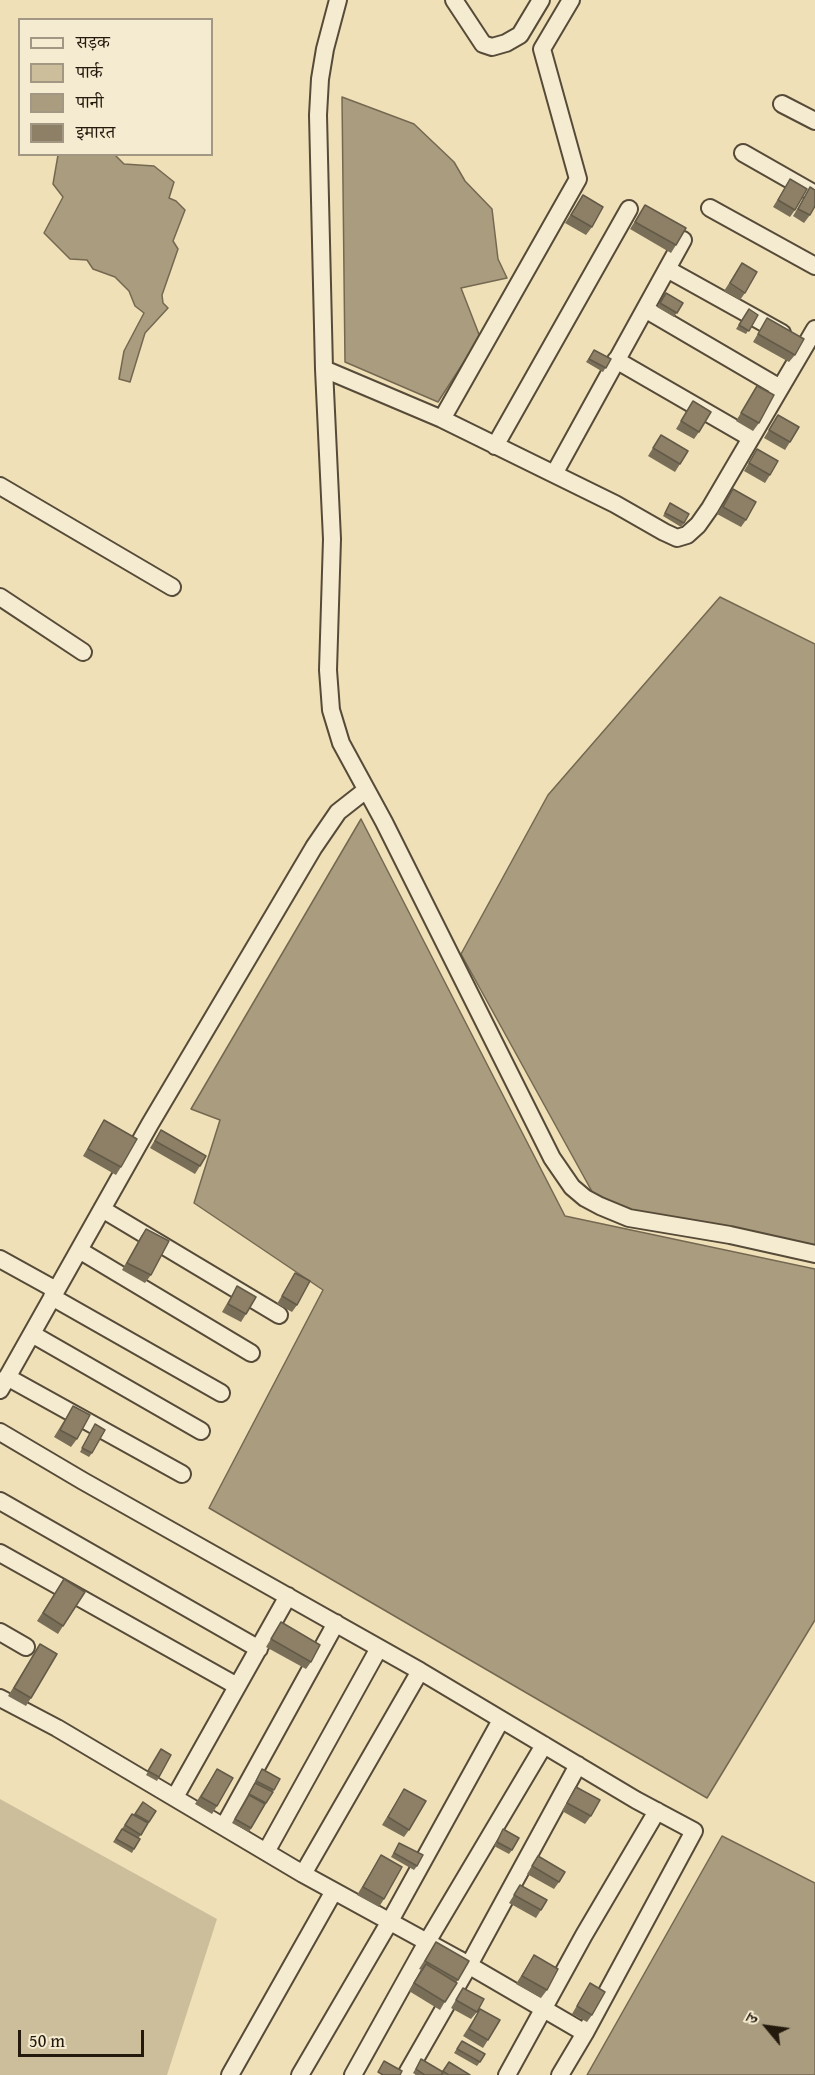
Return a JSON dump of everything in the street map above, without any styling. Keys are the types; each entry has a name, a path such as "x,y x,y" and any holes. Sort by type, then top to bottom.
{"street":[{"path":"338,0 325,49 318,115 324,369 332,539 328,670 332,710 341,743 552,1158 572,1187 585,1198 614,1214 730,1235 815,1254"},
{"path":"453,0 483,44 492,47 506,43 520,35 541,0"},
{"path":"442,419 578,179 542,49 571,0"},
{"path":"782,104 815,121"},
{"path":"743,153 815,194"},
{"path":"710,208 815,266"},
{"path":"495,446 629,209"},
{"path":"554,474 683,240"},
{"path":"667,269 806,346"},
{"path":"645,309 780,388"},
{"path":"324,369 442,419 615,504 677,538 687,535 698,525 815,329"},
{"path":"616,360 752,438"},
{"path":"0,486 172,588"},
{"path":"0,597 83,652"},
{"path":"182,1474 4,1383 150,1124 314,848 338,812 366,790"},
{"path":"102,1209 279,1315"},
{"path":"79,1250 250,1353"},
{"path":"0,1259 54,1294 221,1393"},
{"path":"32,1334 201,1431"},
{"path":"0,1431 83,1481 380,1648 694,1831 560,2075"},
{"path":"0,1501 260,1649"},
{"path":"0,1553 237,1686"},
{"path":"175,1797 288,1596"},
{"path":"224,1826 336,1623"},
{"path":"0,1632 26,1647"},
{"path":"266,1852 380,1648"},
{"path":"303,1874 420,1671"},
{"path":"0,1698 57,1728 303,1874 469,1965 585,2033"},
{"path":"300,2075 390,1921 501,1720"},
{"path":"353,2075 427,1942 543,1745"},
{"path":"406,2075 578,1765"},
{"path":"507,2075 657,1811"},
{"path":"230,2075 334,1891"}],"green space":[{"path":"0,1799 217,1919 167,2075 0,2075"}],"water":[{"path":"342,97 414,124 454,162 465,181 492,209 498,259 507,278 461,288 480,337 438,402 345,362"},
{"path":"58,156 116,156 124,164 154,166 174,182 169,198 185,210 173,241 178,249 162,295 163,303 168,308 145,333 130,382 119,379 124,351 144,313 135,306 129,291 115,277 93,269 87,260 70,259 44,233 63,197 53,184"},
{"path":"720,597 815,644 815,1251 600,1206 461,954 548,795"},
{"path":"361,819 565,1216 815,1269 815,1620 707,1798 209,1508 323,1290 194,1203 220,1120 191,1109"},
{"path":"722,1836 815,1883 815,2075 587,2075"}],"building":[{"path":"790,179 807,189 795,210 778,200"},
{"path":"810,187 815,190 815,206 810,215 798,209"},
{"path":"583,195 603,207 592,227 571,215"},
{"path":"645,205 686,228 676,245 635,222"},
{"path":"742,263 757,272 745,293 730,283"},
{"path":"666,293 683,303 677,313 660,303"},
{"path":"749,309 758,315 749,331 739,325"},
{"path":"767,318 804,339 795,355 758,334"},
{"path":"594,350 611,359 606,368 589,359"},
{"path":"757,386 774,395 759,423 741,413"},
{"path":"693,401 711,412 699,432 681,421"},
{"path":"778,415 799,427 790,442 769,430"},
{"path":"661,435 688,451 680,464 653,448"},
{"path":"757,449 778,461 770,475 749,463"},
{"path":"733,489 756,502 746,520 723,507"},
{"path":"670,503 689,514 684,523 665,513"},
{"path":"104,1120 137,1139 121,1167 88,1149"},
{"path":"161,1130 206,1156 200,1166 155,1141"},
{"path":"146,1229 169,1241 151,1275 127,1263"},
{"path":"295,1273 310,1281 297,1305 282,1296"},
{"path":"237,1286 256,1297 246,1314 228,1304"},
{"path":"73,1406 90,1415 77,1439 60,1430"},
{"path":"95,1424 105,1430 92,1453 82,1448"},
{"path":"64,1579 85,1592 63,1626 43,1613"},
{"path":"281,1622 320,1645 311,1662 271,1639"},
{"path":"40,1644 57,1654 31,1698 14,1688"},
{"path":"161,1749 171,1755 159,1777 148,1771"},
{"path":"217,1769 233,1778 217,1806 201,1797"},
{"path":"262,1769 280,1779 274,1790 256,1781"},
{"path":"255,1783 273,1792 266,1803 249,1794"},
{"path":"576,1787 600,1800 591,1816 567,1803"},
{"path":"404,1789 426,1801 409,1830 388,1817"},
{"path":"249,1795 265,1804 251,1828 235,1819"},
{"path":"143,1802 156,1811 149,1822 135,1814"},
{"path":"132,1814 148,1823 141,1835 125,1825"},
{"path":"122,1829 140,1839 134,1849 116,1839"},
{"path":"503,1829 519,1838 512,1850 497,1842"},
{"path":"399,1843 423,1855 417,1866 394,1853"},
{"path":"381,1855 402,1867 384,1899 363,1887"},
{"path":"538,1856 565,1872 559,1882 532,1866"},
{"path":"520,1885 547,1900 541,1910 514,1895"},
{"path":"436,1942 469,1961 458,1980 425,1961"},
{"path":"534,1955 558,1969 547,1990 522,1976"},
{"path":"426,1964 457,1983 445,2002 414,1983"},
{"path":"590,1983 605,1992 592,2015 577,2006"},
{"path":"463,1988 484,1999 477,2012 456,2000"},
{"path":"480,2009 500,2020 488,2040 469,2029"},
{"path":"462,2041 485,2054 480,2062 457,2049"},
{"path":"421,2059 443,2072 441,2075 425,2075 416,2069"},
{"path":"384,2061 402,2071 400,2075 383,2075 378,2072"},
{"path":"449,2062 470,2075 449,2075 443,2071"}]}
